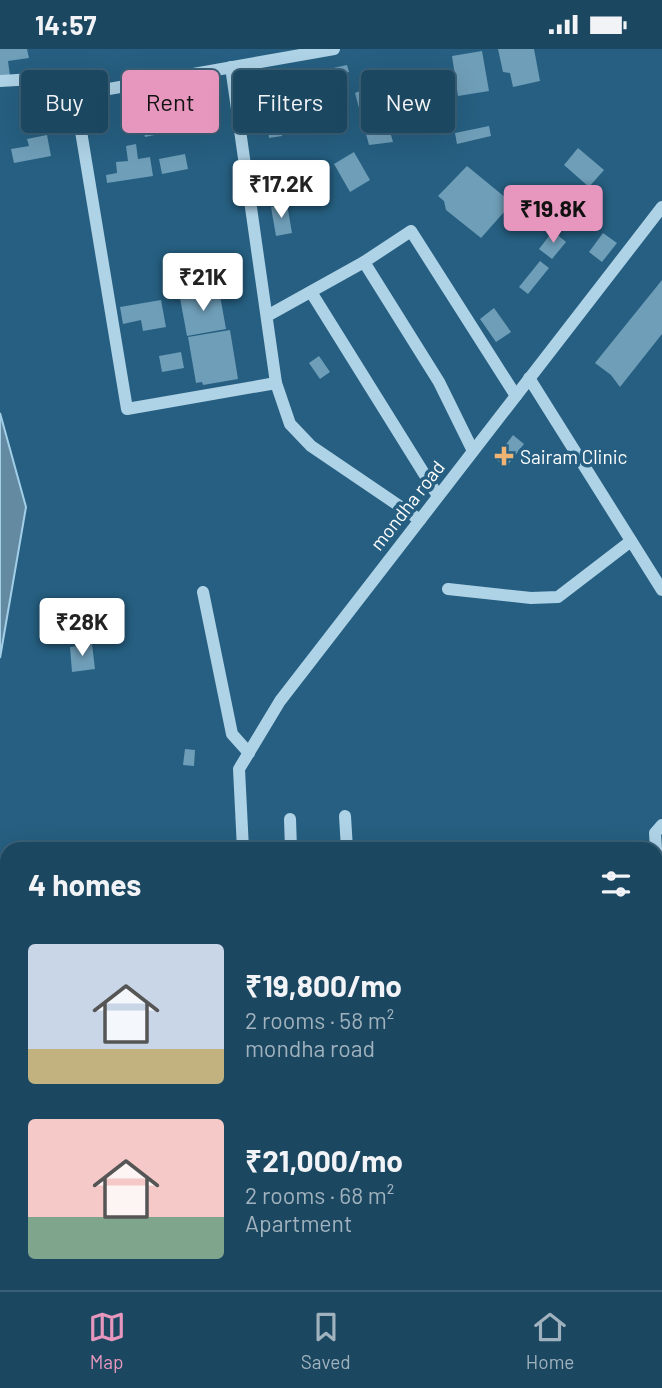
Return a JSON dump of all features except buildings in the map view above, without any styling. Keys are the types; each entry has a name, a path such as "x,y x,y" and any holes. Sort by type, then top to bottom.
{"street":[{"path":"108,89 334,49"},
{"path":"231,67 276,383 290,424 311,446 420,520"},
{"path":"0,81 21,80"},
{"path":"81,133 127,409 276,383"},
{"name":"mondha road","path":"243,842 239,769 280,701 662,207"},
{"path":"267,316 411,232 516,396"},
{"path":"363,262 439,382 473,451"},
{"path":"311,292 438,496"},
{"path":"529,378 662,590"},
{"path":"448,589 531,598 558,597 631,541"},
{"path":"203,592 232,734 249,753"},
{"path":"345,816 347,842"},
{"path":"289,819 291,842"},
{"path":"656,842 656,833 662,825"}],"water":[{"path":"0,413 26,507 0,658"}],"place":[{"name":"Sairam Clinic","path":"504,456"}]}
